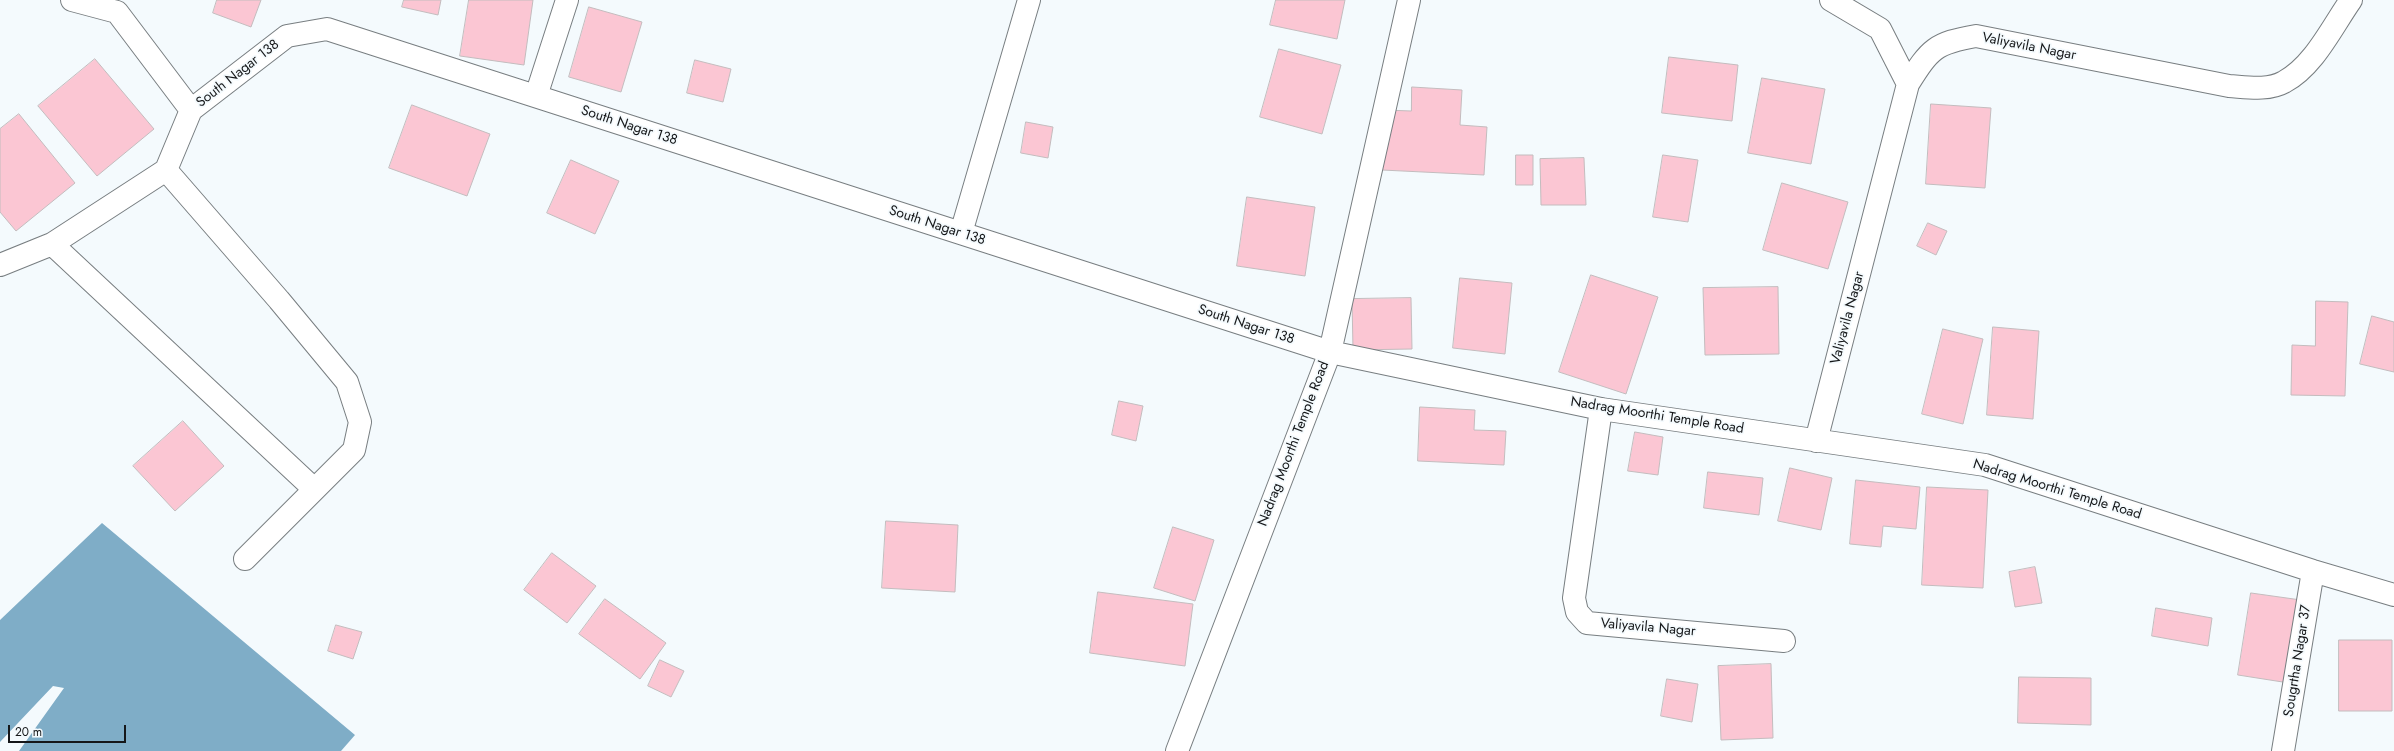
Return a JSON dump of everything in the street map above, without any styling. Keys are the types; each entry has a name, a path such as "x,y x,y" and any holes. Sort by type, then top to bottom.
{"street":[{"path":"72,0 122,6 192,110"},
{"path":"536,96 567,0"},
{"path":"961,233 1029,0"},
{"path":"1330,352 1409,0"},
{"path":"1831,0 1880,29 1908,84"},
{"name":"Valiyavila Nagar","path":"1816,441 1908,84 1924,58 1947,41 1976,36 2229,86 2259,88 2283,83 2306,66 2351,0"},
{"name":"South Nagar 138","path":"166,170 192,110 286,36 327,29 1330,352"},
{"path":"0,266 52,244 166,170 279,300 347,382 360,422 354,450 244,559"},
{"path":"52,244 314,489"},
{"name":"Nadrag Moorthi Temple Road","path":"1177,751 1330,352 1601,409 1985,465 2313,571 2394,595"},
{"name":"Valiyavila Nagar","path":"1601,409 1574,598 1577,612 1587,623 1784,641"},
{"name":"Sougrtha Nagar 37","path":"2283,751 2313,571"}],"water":[{"path":"102,523 355,735 341,751 19,751 64,688 53,686 0,742 0,620"}],"building":[{"path":"217,0 261,0 251,27 213,13"},
{"path":"404,0 441,0 438,15 402,7"},
{"path":"469,0 533,0 524,65 460,56"},
{"path":"1276,0 1345,0 1337,39 1270,25"},
{"path":"589,7 642,22 621,92 569,77"},
{"path":"1279,49 1341,65 1322,134 1260,117"},
{"path":"1669,57 1738,65 1732,121 1662,113"},
{"path":"95,59 154,129 97,176 38,106"},
{"path":"695,60 731,69 723,102 687,93"},
{"path":"1762,78 1825,89 1811,164 1748,153"},
{"path":"1412,87 1462,90 1460,125 1487,127 1484,175 1382,170 1385,110 1411,111"},
{"path":"1931,104 1991,108 1985,188 1926,184"},
{"path":"412,105 490,134 467,196 389,168"},
{"path":"19,114 75,183 16,231 0,212 0,129"},
{"path":"1026,122 1053,127 1048,158 1021,153"},
{"path":"1516,155 1533,155 1533,185 1516,185"},
{"path":"1663,155 1698,160 1688,222 1653,217"},
{"path":"1584,158 1586,205 1541,205 1540,159"},
{"path":"571,160 619,181 595,234 547,213"},
{"path":"1782,183 1848,202 1828,269 1763,250"},
{"path":"1247,197 1315,207 1305,276 1237,266"},
{"path":"1928,223 1947,231 1936,255 1917,246"},
{"path":"1591,275 1658,297 1626,394 1559,372"},
{"path":"1460,278 1512,283 1505,354 1453,348"},
{"path":"1778,287 1779,354 1705,355 1703,288"},
{"path":"1411,298 1412,349 1353,350 1352,299"},
{"path":"2316,301 2348,302 2345,396 2291,395 2292,345 2315,346"},
{"path":"2372,316 2394,322 2394,372 2360,364"},
{"path":"1993,327 2039,331 2033,419 1987,415"},
{"path":"1943,329 1983,339 1963,424 1922,414"},
{"path":"1119,401 1143,406 1136,441 1112,435"},
{"path":"1420,407 1475,410 1474,430 1506,431 1504,465 1418,461"},
{"path":"183,421 224,466 175,511 133,466"},
{"path":"1635,432 1663,437 1658,475 1628,471"},
{"path":"1790,468 1832,478 1821,530 1778,521"},
{"path":"1708,472 1763,478 1759,515 1704,508"},
{"path":"1856,480 1920,487 1916,529 1883,526 1881,547 1850,544"},
{"path":"1927,487 1988,490 1983,588 1922,585"},
{"path":"886,521 958,525 955,592 882,588"},
{"path":"1173,527 1214,540 1195,601 1154,588"},
{"path":"552,553 596,586 567,623 524,590"},
{"path":"2035,567 2042,603 2015,607 2009,572"},
{"path":"1098,592 1193,604 1185,666 1090,653"},
{"path":"2251,593 2301,600 2289,683 2238,675"},
{"path":"605,599 666,643 640,679 579,634"},
{"path":"2156,608 2212,618 2208,646 2152,636"},
{"path":"336,625 362,632 353,659 328,651"},
{"path":"2339,640 2392,640 2392,711 2339,711"},
{"path":"660,660 684,671 671,697 648,686"},
{"path":"1771,664 1773,738 1721,740 1718,666"},
{"path":"2019,677 2091,678 2091,725 2018,723"},
{"path":"1667,679 1698,684 1692,722 1661,716"}]}
